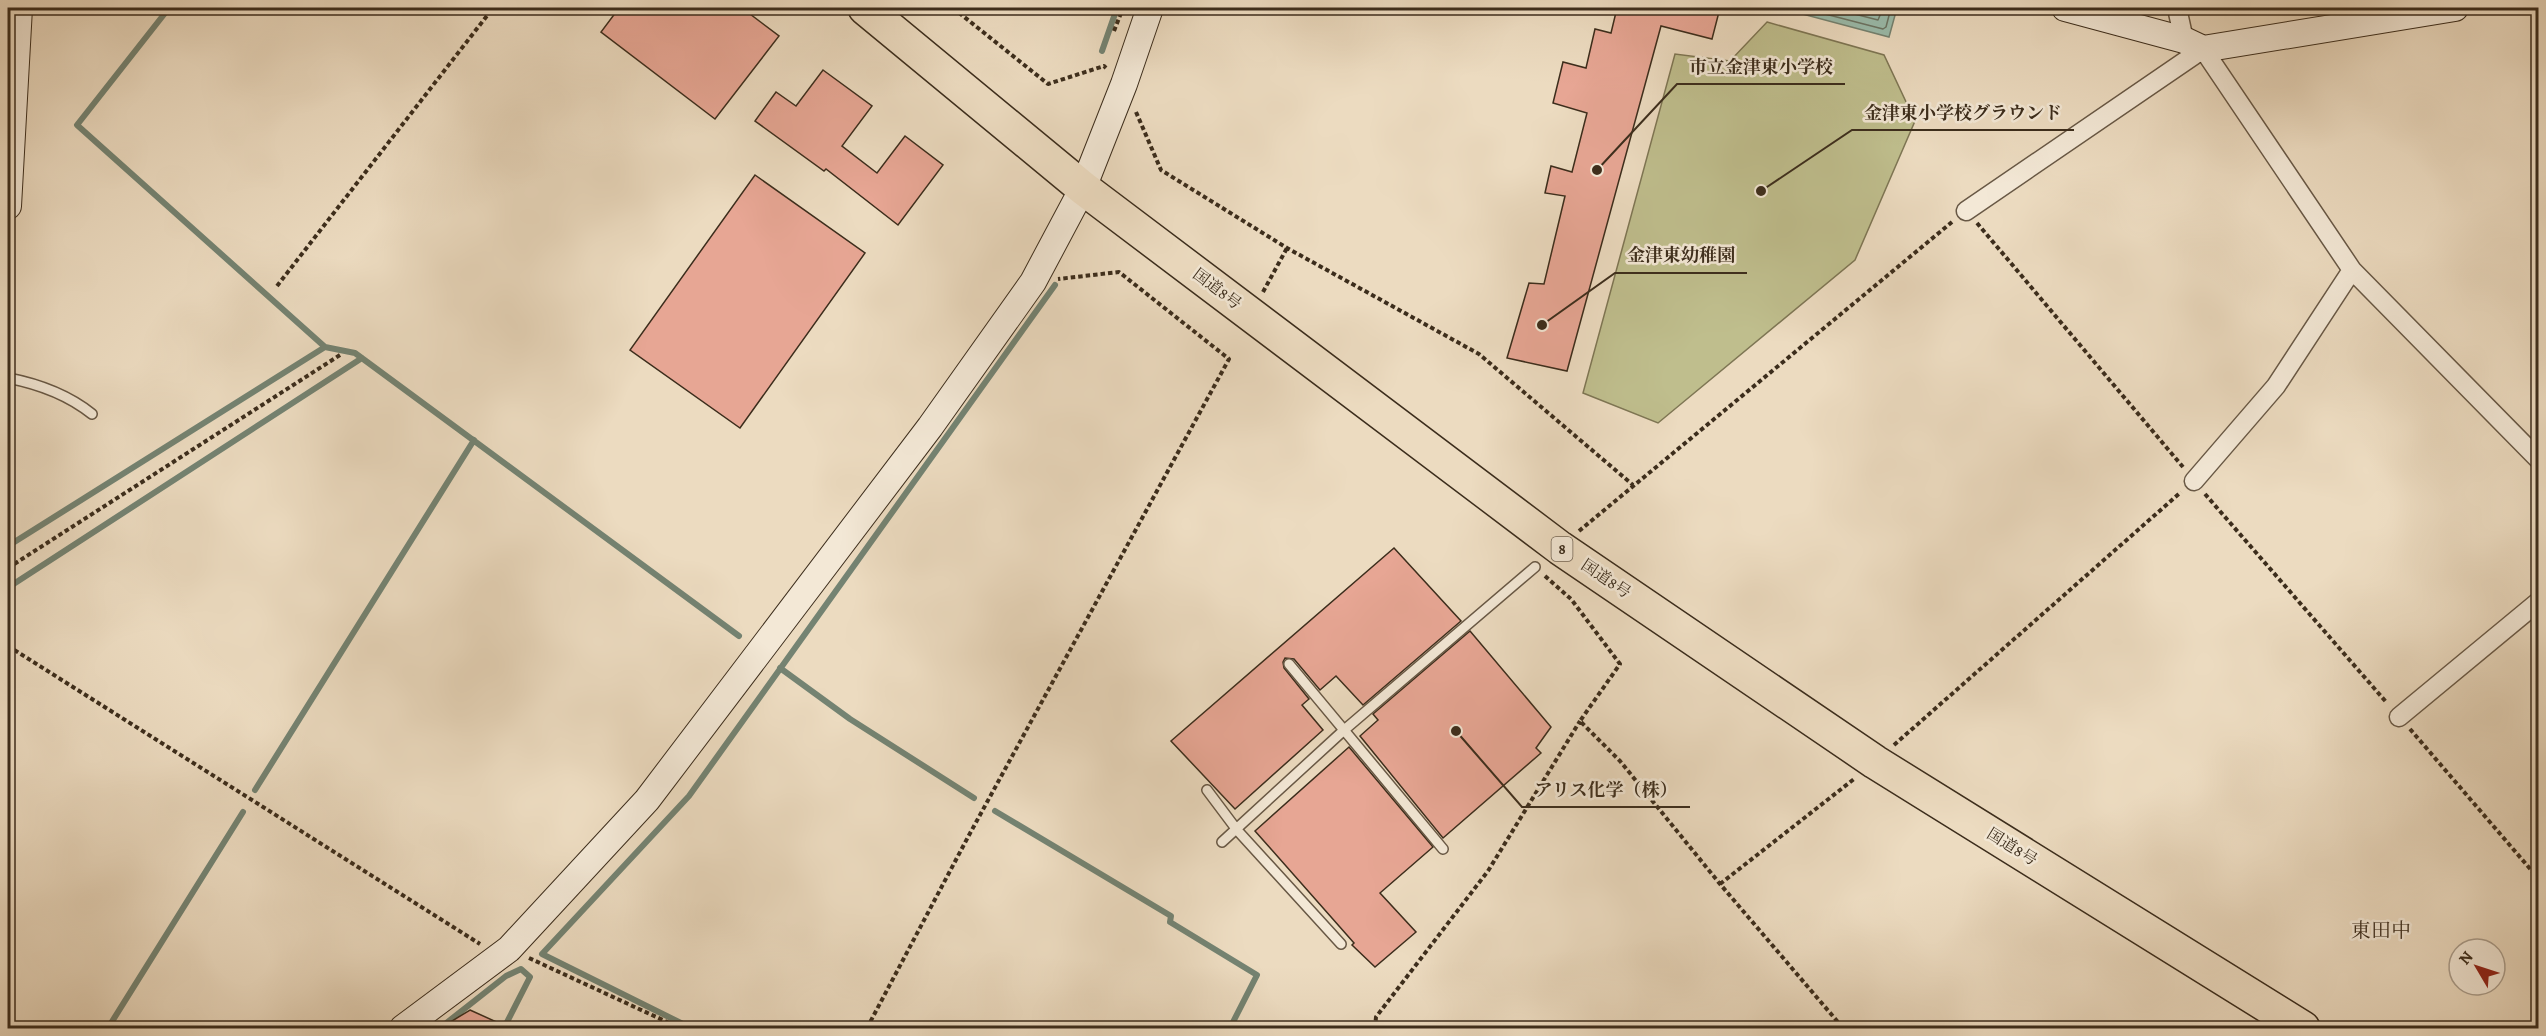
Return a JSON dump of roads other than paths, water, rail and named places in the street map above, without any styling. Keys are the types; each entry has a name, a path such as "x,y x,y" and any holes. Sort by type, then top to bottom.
{"highway":[{"name":"国道8号","path":"865,8 1083,188 1251,314 1547,557 2303,1029"}],"street":[{"path":"8,206 19,8"},
{"path":"404,1029 504,952 647,800 923,436 1033,282 1083,188 1124,84 1150,8"},
{"path":"2065,8 2193,45 2400,12 2455,8"},
{"path":"2177,8 2193,45 2352,270 2538,459"},
{"path":"1966,211 2193,45"},
{"path":"2194,481 2276,386 2352,270"},
{"path":"2399,717 2538,602"}],"lane":[{"path":"8,378 37,383 78,403 92,414"},
{"path":"1222,842 1343,731 1547,557"},
{"path":"1289,664 1443,849"},
{"path":"1208,790 1237,830 1341,944"}],"water":[{"path":"1791,8 1897,8 1889,37 1791,11"}],"waterway":[{"path":"8,546 325,347 77,125 169,8"},
{"path":"1102,51 1117,8"},
{"path":"691,1028 542,954 689,796 1055,285"},
{"path":"325,347 355,353 739,636"},
{"path":"10,634 12,585 362,358"},
{"path":"255,790 474,440"},
{"path":"780,668 850,719 974,798"},
{"path":"995,811 1171,916 1170,922 1257,975 1230,1028"},
{"path":"108,1028 243,812"},
{"path":"440,1028 506,976 521,969 530,977 504,1028"}],"place":[{"name":"市立金津東小学校","path":"1597,170"},
{"name":"金津東小学校グラウンド","path":"1761,191"},
{"name":"金津東幼稚園","path":"1542,325"},
{"name":"アリス化学（株）","path":"1456,731"}],"district":[{"name":"東田中","path":"2381,930"}]}
